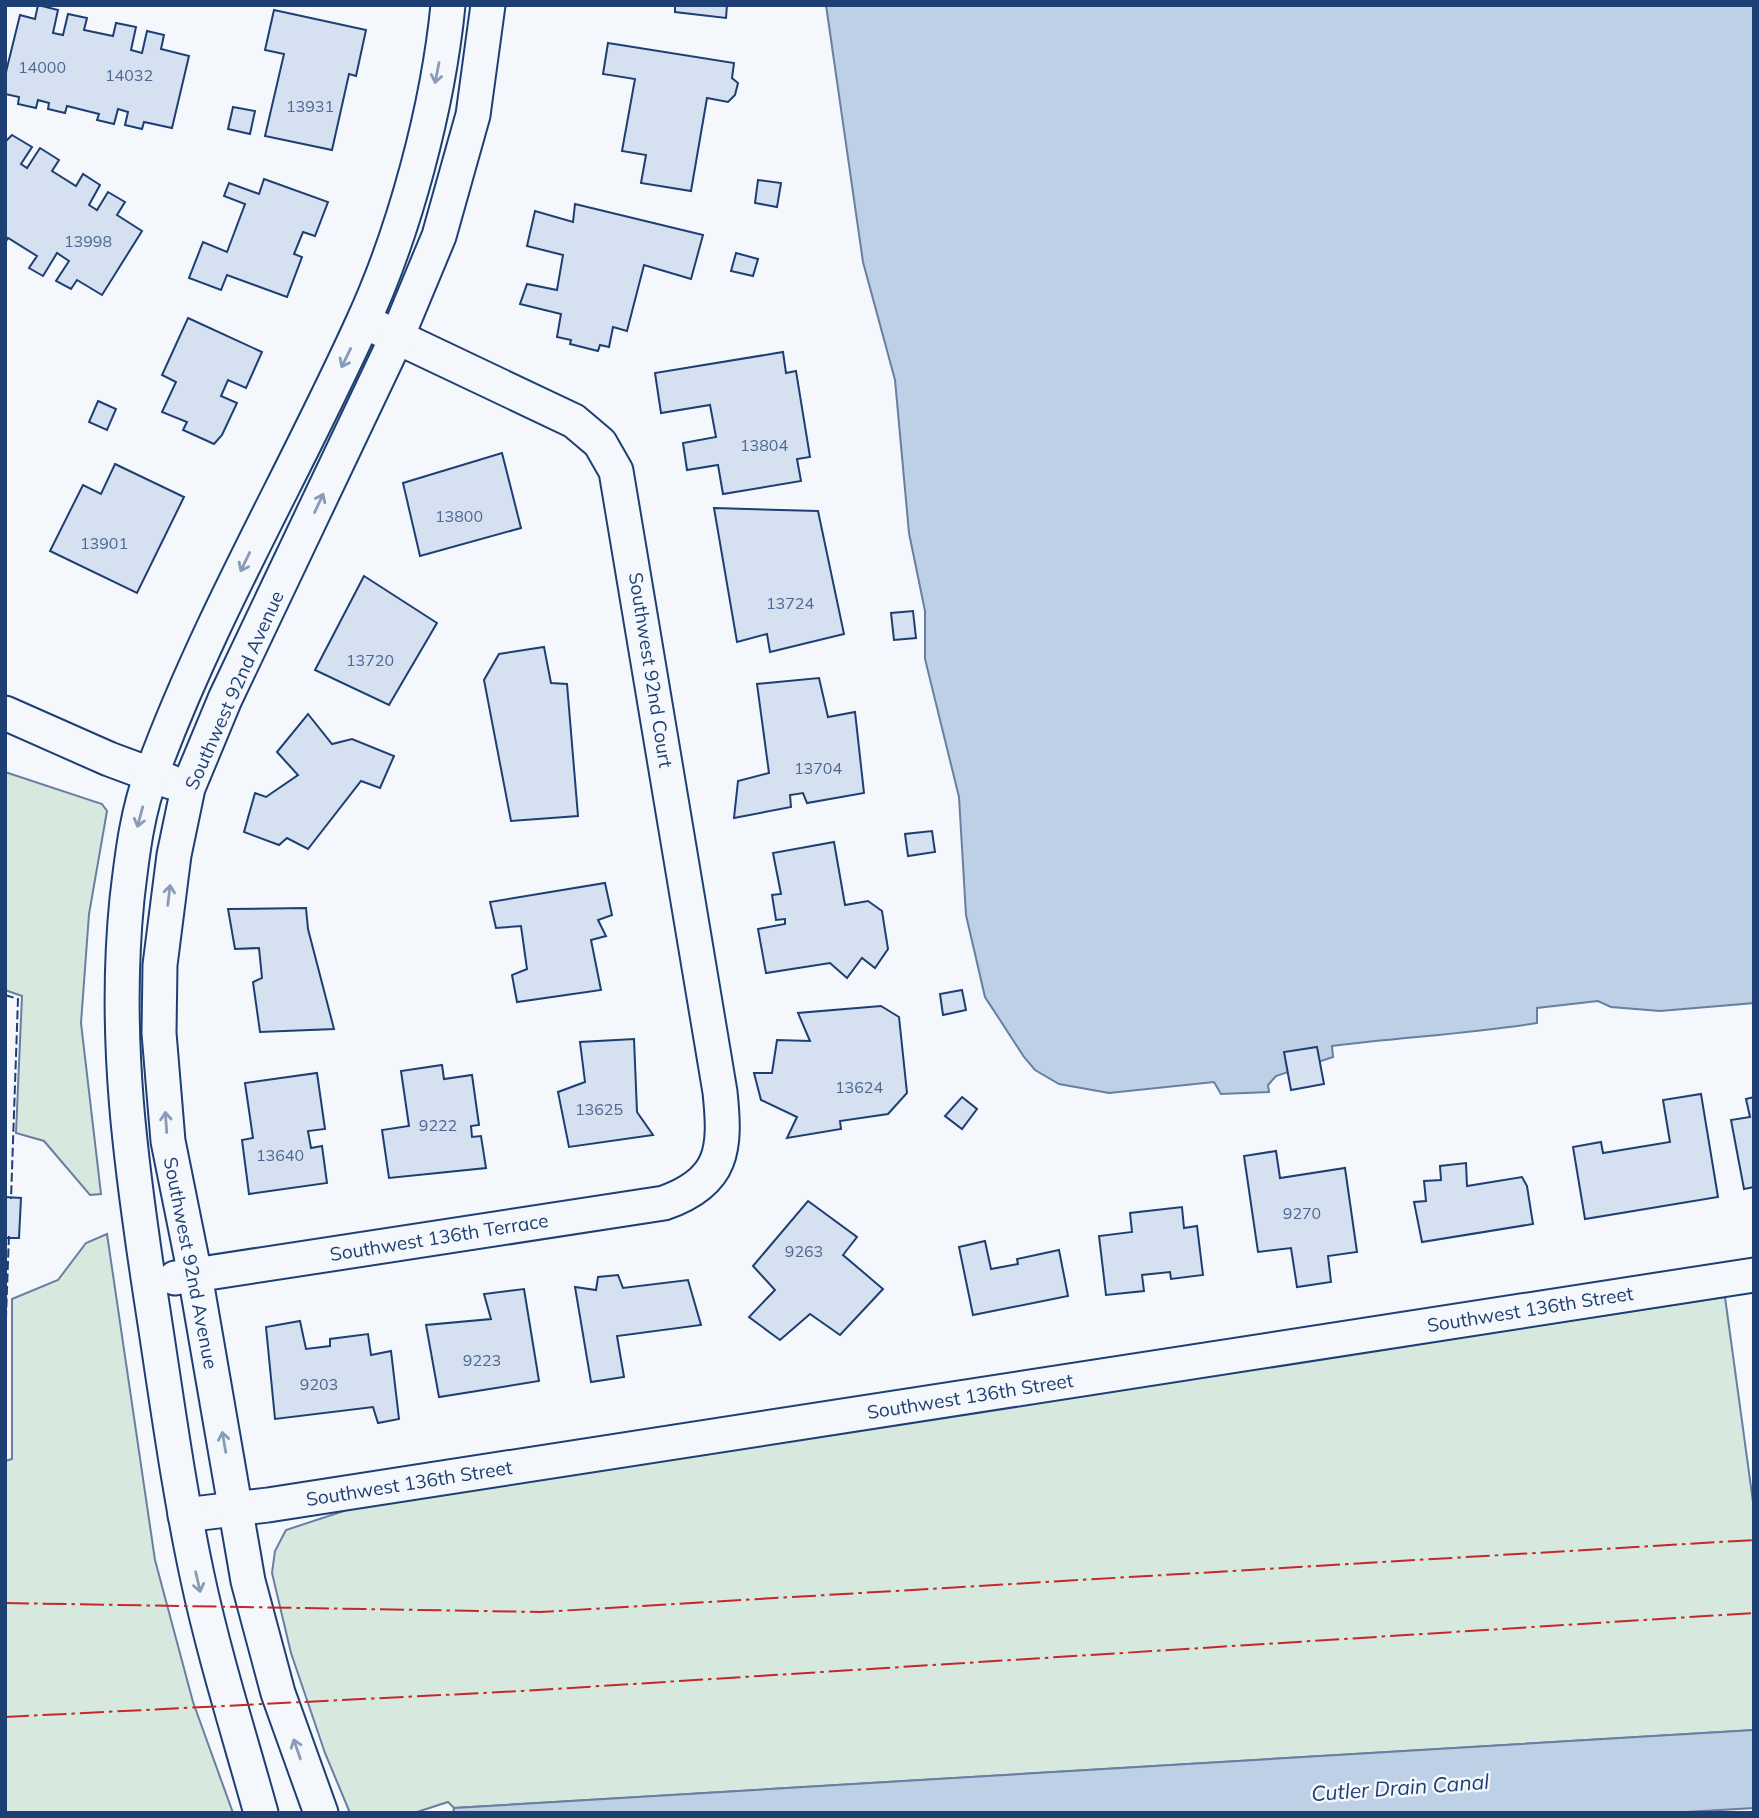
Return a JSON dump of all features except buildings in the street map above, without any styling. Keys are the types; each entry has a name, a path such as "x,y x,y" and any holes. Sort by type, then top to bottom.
{"street":[{"name":"Southwest 92nd Avenue","path":"261,1813 210,1630 185,1515 127,1133 120,1026 121,961 131,860 151,775 188,682 364,321 401,221 430,110 448,5"},
{"name":"Southwest 92nd Avenue","path":"321,1813 266,1652 248,1581 195,1275 167,1140 159,1033 160,965 174,855 188,788 225,699 397,337 439,236 469,128 488,5"},
{"name":"Southwest 92nd Court","path":"364,321 574,421 600,443 616,471 720,1091 722,1137 717,1166"},
{"path":"5,713 188,788"},
{"name":"Southwest 136th Terrace","path":"149,1282 664,1203 699,1186 717,1166"},
{"name":"Southwest 136th Street","path":"185,1515 235,1510 1754,1275"}],"shaded area":[{"path":"5,772 102,804 107,811 89,914 81,1023 101,1194 90,1195 44,1141 16,1133 22,996 5,990"},
{"path":"107,1234 155,1560 193,1702 233,1813 5,1813 5,1461 12,1459 12,1299 58,1280 86,1243"},
{"path":"1725,1297 1754,1509 1754,1730 454,1808 448,1802 414,1813 350,1813 325,1753 291,1653 272,1573 275,1551 286,1530 356,1507"}],"water":[{"path":"826,5 1754,5 1754,1003 1660,1011 1611,1007 1598,1001 1537,1008 1537,1023 1332,1046 1333,1057 1276,1076 1268,1085 1269,1092 1221,1094 1214,1082 1109,1093 1059,1084 1035,1070 985,997 966,915 959,797 925,659 925,611 909,533 895,380 863,262"},
{"name":"Cutler Drain Canal","path":"1754,1730 1754,1808 1669,1813 453,1813 454,1808"}],"fence":[{"path":"5,995 18,999 11,1199"},
{"path":"5,1345 9,1234"}],"power":[{"path":"5,1603 540,1612 1754,1540"},
{"path":"5,1717 522,1691 1754,1613"}]}
